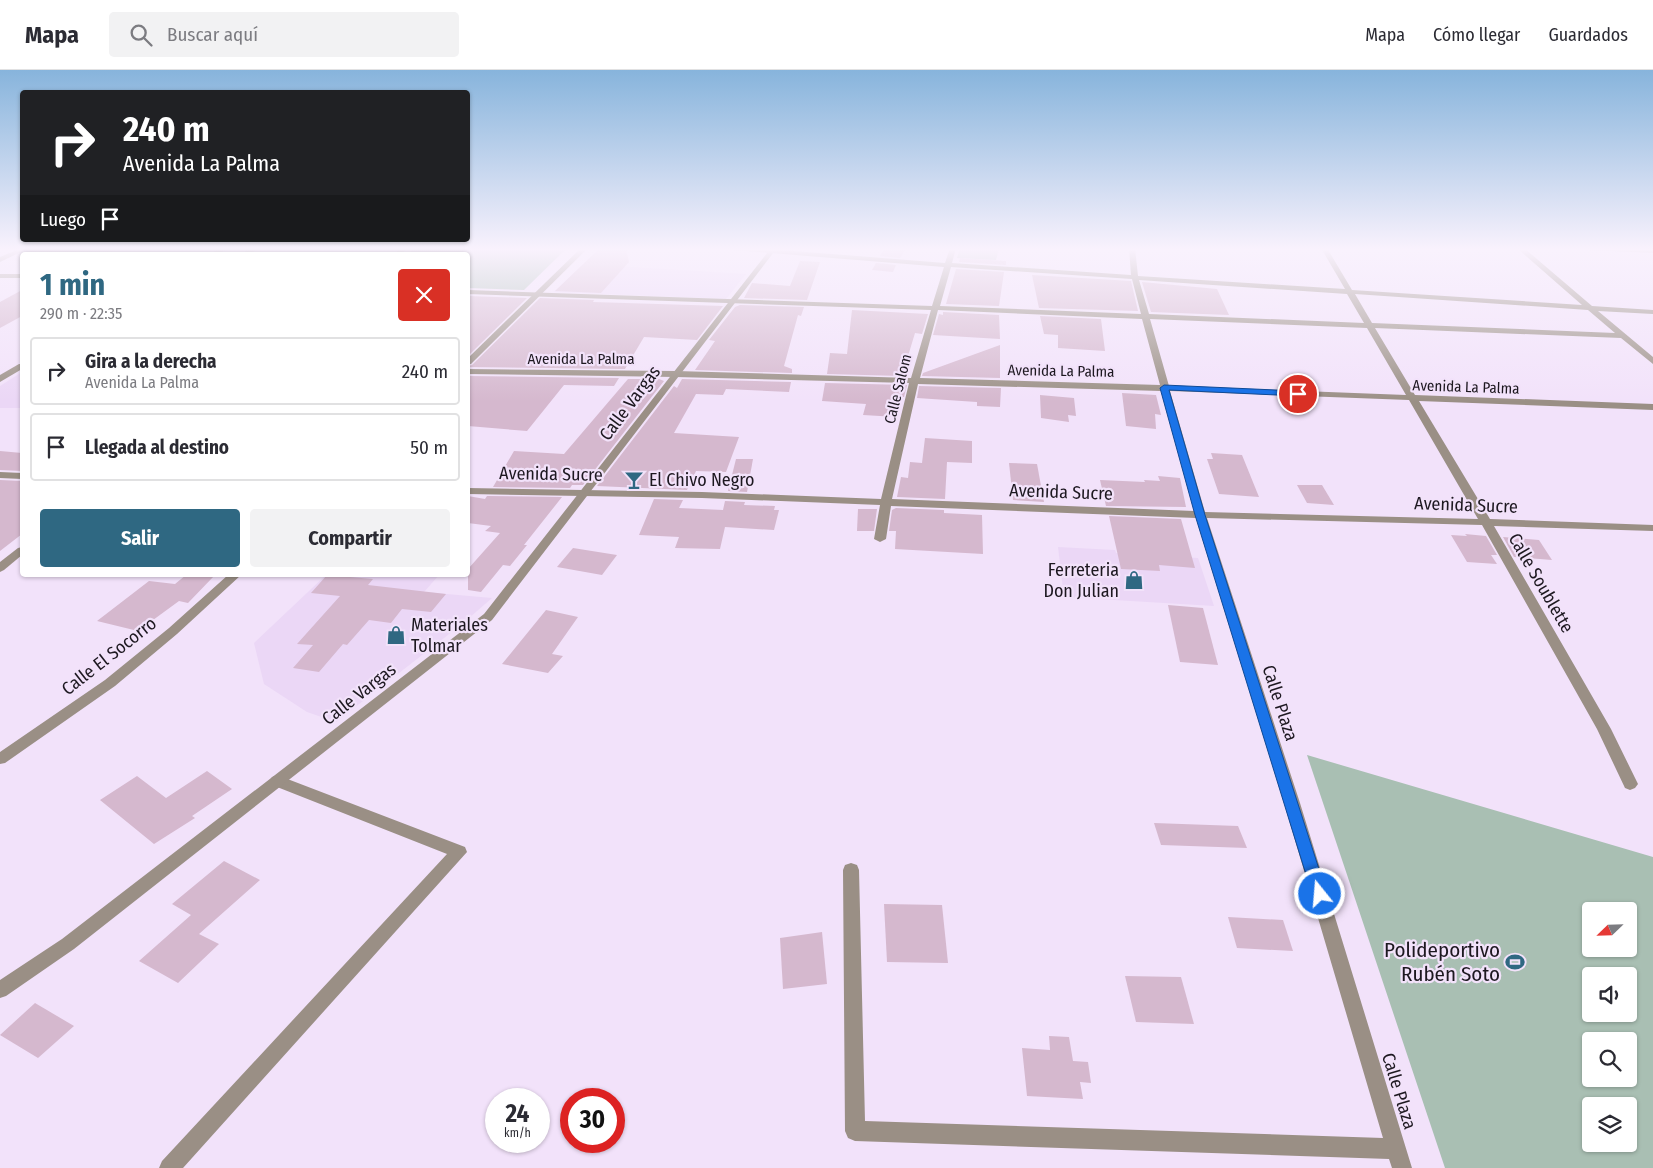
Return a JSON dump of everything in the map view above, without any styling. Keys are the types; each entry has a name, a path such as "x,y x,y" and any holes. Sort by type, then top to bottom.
{"street":[{"path":"470,360 531,299"},
{"path":"665,299 934,308 1625,336"},
{"name":"Calle Vargas","path":"0,990 68,944 488,617 735,299"},
{"name":"Calle Salom","path":"880,540 885,502 914,382 937,299"},
{"name":"Calle Plaza","path":"1140,299 1200,515 1292,803 1399,1159"},
{"name":"Calle Soublette","path":"1355,299 1487,524 1604,729 1630,784"},
{"path":"1460,299 1653,312"},
{"path":"1581,299 1653,361"},
{"path":"0,379 20,368"},
{"path":"0,371 14,372"},
{"name":"Avenida La Palma","path":"470,372 676,374 1164,388 1653,407"},
{"path":"0,475 20,476"},
{"name":"Avenida Sucre","path":"470,491 587,492 1200,515 1336,517 1487,524 1653,528"},
{"path":"0,568 20,552"},
{"name":"Calle El Socorro","path":"0,759 110,683 173,631 233,577"},
{"path":"169,1168 460,852 278,781"},
{"path":"851,870 855,1131 1399,1159"}],"shaded area":[{"path":"20,373 20,408 0,408 0,386"},
{"name":"Ferreteria Don Julian","path":"1058,547 1198,558 1214,606 1064,597"},
{"path":"324,577 437,577 424,592 492,598 462,624 336,722 307,712 264,684 254,643"}],"green space":[{"name":"Polideportivo Rubén Soto","path":"1307,755 1653,857 1653,1168 1445,1168"}],"building":[{"path":"5,299 20,299 20,317 0,328 0,302"},
{"path":"470,299 526,299 470,354"},
{"path":"539,299 723,306 697,340 644,337 625,369 470,367"},
{"path":"947,299 1000,299 999,306 946,304"},
{"path":"1037,299 1135,299 1138,311 1039,308"},
{"path":"1147,299 1222,299 1229,315 1151,312"},
{"path":"740,305 804,307 801,316 798,315 784,366 792,369 792,373 695,370 715,341 709,340 735,307"},
{"path":"852,310 928,314 922,334 915,333 902,376 827,374 830,353 847,354"},
{"path":"943,312 999,315 1000,339 933,335 939,314 943,315"},
{"path":"1040,316 1101,319 1105,351 1058,348 1058,335 1044,334"},
{"path":"1000,345 1000,378 922,376 923,373"},
{"path":"470,376 619,378 614,386 564,385 527,431 470,426"},
{"path":"628,379 659,379 664,381 583,485 572,485 570,488 493,487 514,451 564,454"},
{"path":"682,379 791,382 789,392 726,389 723,395 696,394 674,433 739,437 726,472 696,471 687,490 597,486 674,386 677,388"},
{"path":"825,383 907,385 904,397 900,397 897,417 863,415 866,404 822,401"},
{"path":"919,386 1001,388 1000,407 977,406 977,402 917,398"},
{"path":"1122,393 1156,395 1161,415 1155,414 1156,429 1126,426"},
{"path":"1040,395 1074,398 1076,416 1068,415 1069,422 1041,418"},
{"path":"925,438 972,441 972,463 947,462 945,499 897,497 901,477 908,478 910,462 922,463"},
{"path":"0,451 20,453 20,471 0,470"},
{"path":"1211,453 1242,455 1259,497 1219,494 1207,459 1213,459"},
{"path":"736,459 753,459 747,492 728,491"},
{"path":"1009,463 1037,464 1044,502 1013,500"},
{"path":"1158,476 1180,478 1186,507 1106,506 1100,480 1160,481"},
{"path":"0,480 20,481 20,536 0,551"},
{"path":"1297,485 1322,485 1334,505 1307,503"},
{"path":"470,496 485,499 487,496 562,497 510,566 503,565 481,592 468,590 470,567 500,533 485,531 491,526 470,523"},
{"path":"654,499 683,500 679,508 723,510 725,501 745,502 744,505 775,506 774,510 779,510 774,530 725,527 720,549 675,548 679,537 639,535"},
{"path":"896,508 944,510 944,513 982,515 983,554 895,549 896,531 889,531 892,510"},
{"path":"858,509 877,509 874,531 857,531"},
{"path":"1109,516 1181,519 1195,568 1159,565 1160,571 1121,569"},
{"path":"1465,534 1486,536 1497,555 1491,555 1497,564 1467,562 1451,535 1467,536"},
{"path":"1503,537 1539,540 1552,560 1514,557"},
{"path":"573,548 617,555 602,575 557,567"},
{"path":"184,577 213,577 188,603 179,601 138,631 97,621 149,581 175,584"},
{"path":"325,577 350,577 373,579 368,585 446,594 431,612 402,609 391,623 369,620 347,645 343,644 319,672 293,668 313,645 297,644 340,596 311,593"},
{"path":"1168,605 1203,608 1218,665 1180,662"},
{"path":"546,610 578,617 552,654 563,656 548,673 502,664"},
{"path":"207,771 232,789 192,816 195,818 154,844 100,800 137,776 166,798"},
{"path":"1154,823 1238,826 1247,848 1161,845"},
{"path":"224,861 260,880 199,934 219,944 178,983 139,961 191,915 172,904"},
{"path":"884,904 942,905 948,963 887,962"},
{"path":"1228,917 1283,920 1293,951 1237,948"},
{"path":"822,932 827,984 783,989 780,938"},
{"path":"1125,976 1181,977 1194,1024 1136,1022"},
{"path":"35,1003 74,1026 38,1058 0,1035"},
{"path":"1049,1036 1069,1037 1073,1061 1088,1062 1091,1083 1080,1082 1083,1099 1027,1096 1022,1048 1050,1050"}],"place":[{"name":"El Chivo Negro","path":"634,480"},
{"name":"Ferreteria Don Julian","path":"1134,580"},
{"name":"Materiales Tolmar","path":"396,635"},
{"name":"Polideportivo Rubén Soto","path":"1515,962"}],"route":[{"path":"1298,394 1164,388 1200,515 1320,894"}]}
